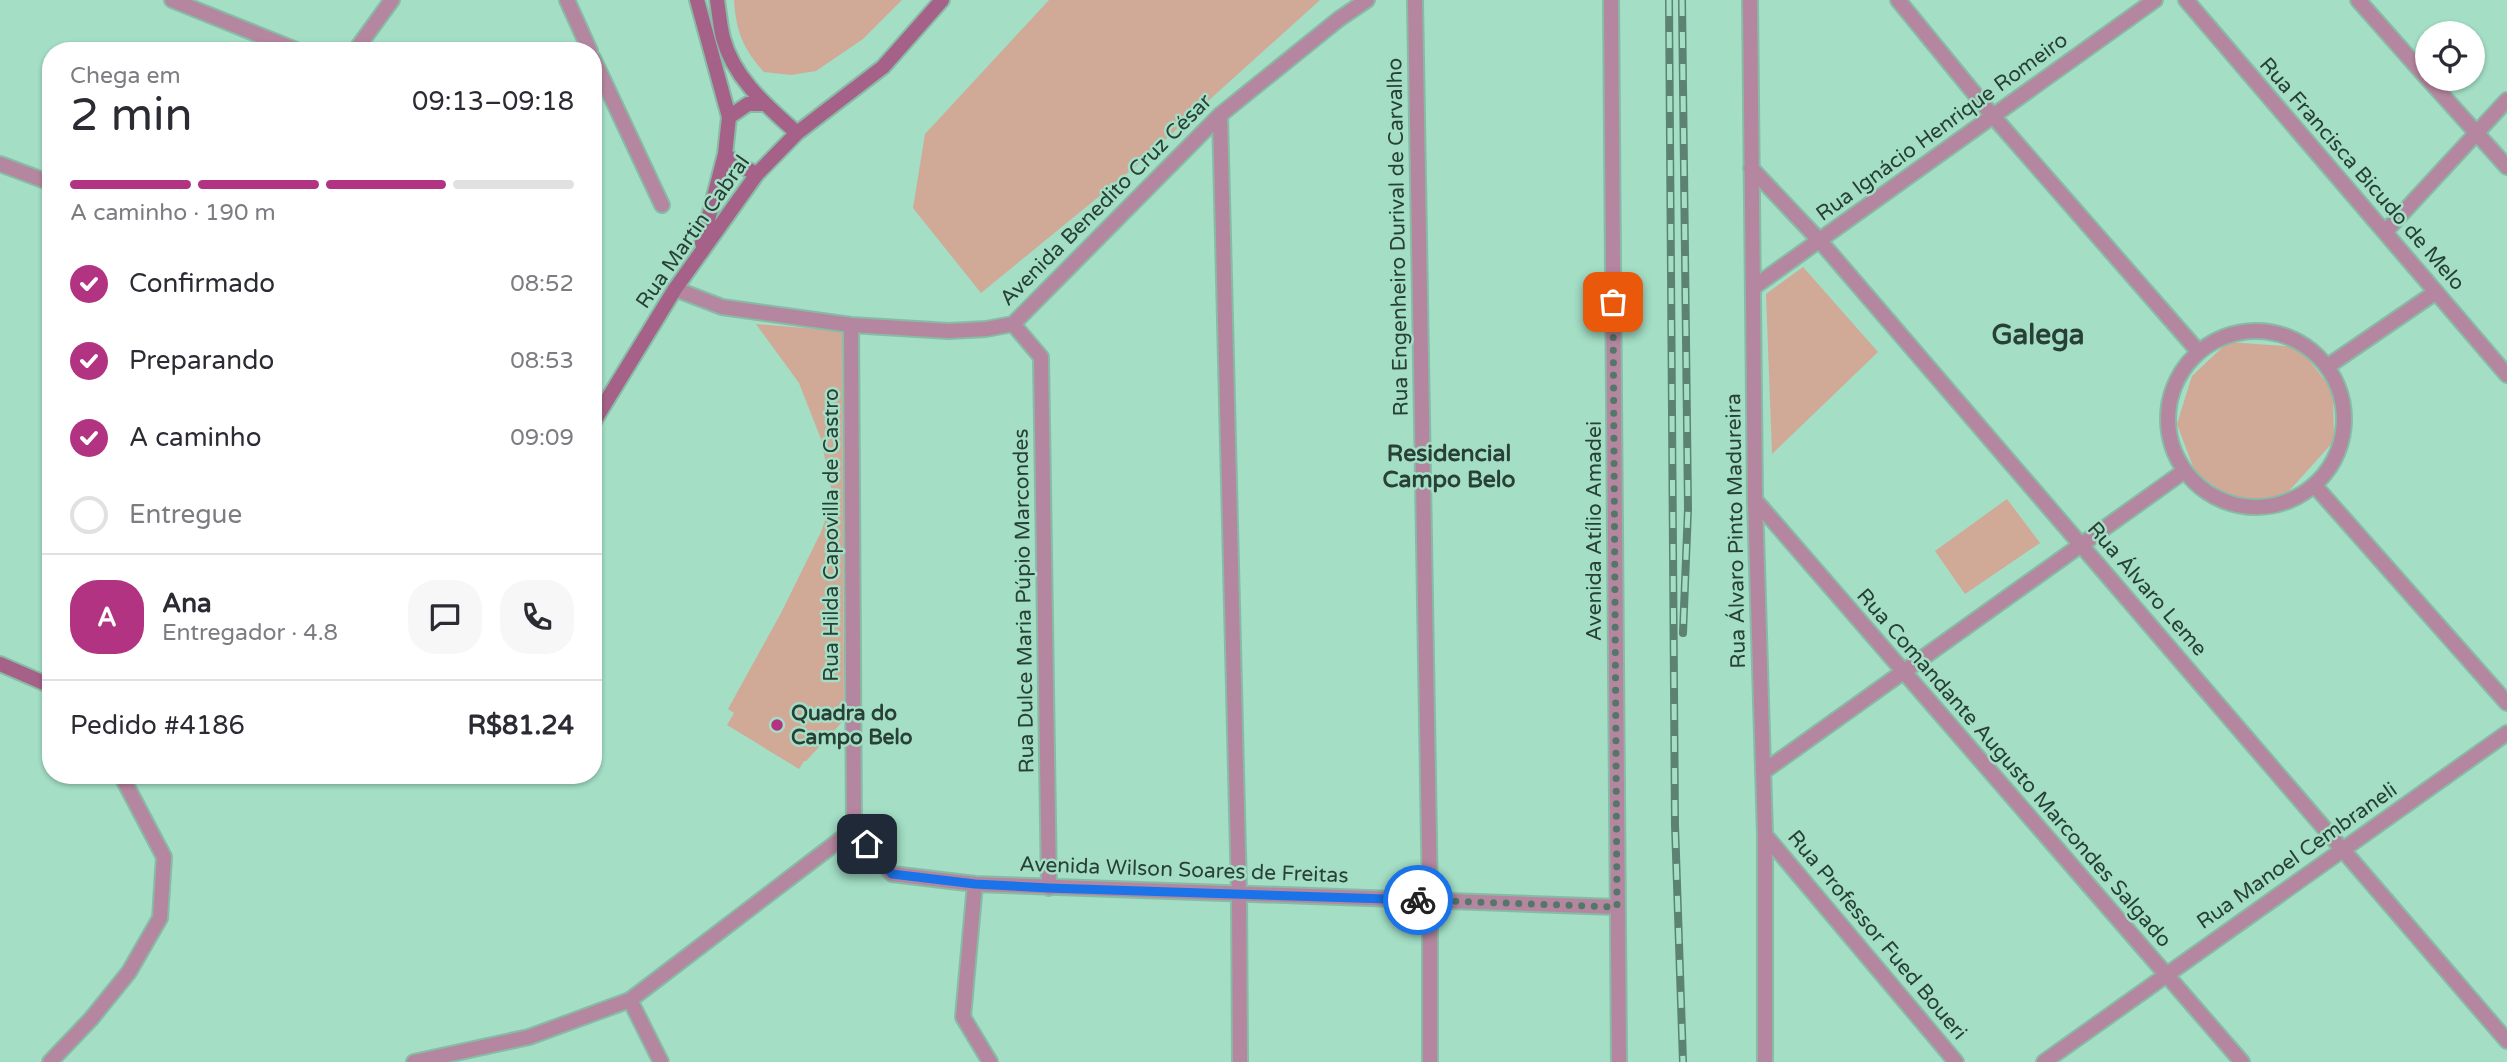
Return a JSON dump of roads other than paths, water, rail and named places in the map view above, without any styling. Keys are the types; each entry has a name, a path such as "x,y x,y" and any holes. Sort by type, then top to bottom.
{"main road":[{"path":"697,0 729,117 725,154 700,251"},
{"path":"717,0 723,39 739,75 764,104 797,133"},
{"name":"Rua Martin Cabral","path":"602,408 700,251 757,174 797,133 883,68 942,0"},
{"path":"729,117 748,104 764,104"},
{"path":"725,154 735,163 757,174"},
{"path":"0,656 15,671"},
{"path":"0,664 42,682"}],"street":[{"path":"172,0 277,42"},
{"path":"362,42 392,0"},
{"path":"567,0 586,42"},
{"name":"Avenida Benedito Cruz César","path":"675,289 722,307 850,325 949,331 1013,324 1220,115 1339,19 1367,0"},
{"name":"Rua Engenheiro Durival de Carvalho","path":"1415,0 1430,900 1430,1062"},
{"name":"Avenida Atílio Amadei","path":"1611,0 1619,1062"},
{"name":"Rua Álvaro Pinto Madureira","path":"1750,0 1755,500 1765,835 1765,1062"},
{"path":"1898,0 1992,115 2198,351"},
{"name":"Rua Ignácio Henrique Romeiro","path":"1754,287 2155,0"},
{"name":"Rua Francisca Bicudo de Melo","path":"2186,0 2507,375"},
{"path":"2358,0 2415,64"},
{"path":"602,77 662,205"},
{"path":"2439,91 2507,167"},
{"path":"2386,231 2507,100"},
{"path":"1220,115 1239,892 1240,1062"},
{"path":"0,164 42,180"},
{"name":"Rua Álvaro Leme","path":"1751,168 1820,241 2507,1041"},
{"path":"2328,366 2436,292"},
{"name":"Rua Dulce Maria Púpio Marcondes","path":"1013,324 1041,357 1049,888"},
{"name":"Rua Hilda Capovilla de Castro","path":"850,325 854,829"},
{"path":"2266,330 2301,341 2328,366 2342,395 2345,428 2335,460 2315,486 2283,505 2246,508 2211,497 2183,472 2169,442 2167,408 2177,376 2198,351 2230,333 2266,330"},
{"path":"1763,772 2183,472"},
{"path":"2315,486 2507,703"},
{"name":"Rua Comandante Augusto Marcondes Salgado","path":"1755,500 2242,1062"},
{"name":"Rua Manoel Cembraneli","path":"2044,1062 2507,733"},
{"path":"50,1062 91,1019 129,972 160,918 164,857 126,784"},
{"path":"420,1061 529,1037 630,1000 854,829"},
{"name":"Avenida Wilson Soares de Freitas","path":"854,829 892,874 975,884 1617,907"},
{"name":"Rua Professor Fued Boueri","path":"1765,835 1956,1062"},
{"path":"975,884 963,1017 990,1062"},
{"path":"630,1000 661,1062"}],"railway":[{"path":"1669,0 1675,825 1683,1062"},
{"path":"1682,0 1688,509 1683,633"}],"place":[{"name":"Quadra do Campo Belo","path":"777,725"}],"district":[{"name":"Galega","path":"2038,335"},
{"name":"Residencial Campo Belo","path":"1449,467"}]}
